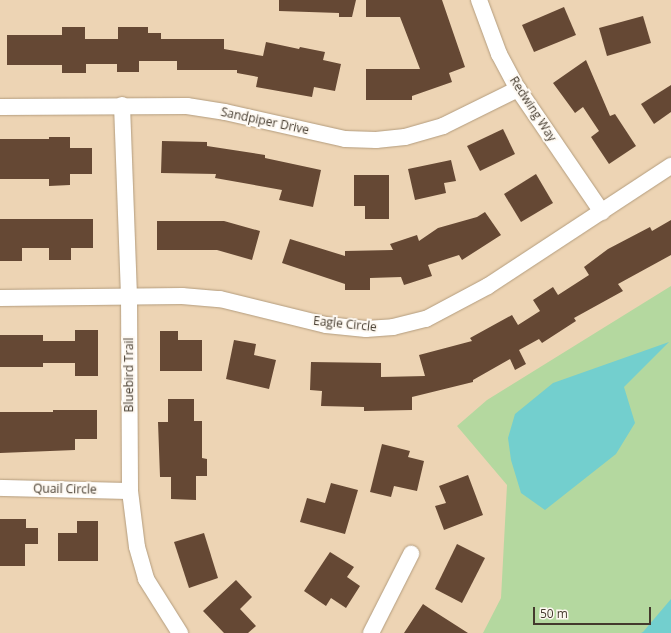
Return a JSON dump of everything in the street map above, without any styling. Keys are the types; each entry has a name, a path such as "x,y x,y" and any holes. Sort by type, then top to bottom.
{"street":[{"name":"Redwing Way","path":"479,0 499,54 518,89 602,212"},
{"name":"Sandpiper Drive","path":"0,107 122,105 187,106 225,112 345,139 376,140 405,137 443,126 518,89"},
{"name":"Bluebird Trail","path":"122,105 129,295 130,490 137,547 146,579 180,633"},
{"name":"Eagle Circle","path":"0,298 129,295 220,299 326,325 366,328 393,327 426,319 456,304 602,212 671,166"},
{"name":"Quail Circle","path":"0,488 130,490"},
{"path":"371,633 411,554"}],"green space":[{"path":"671,286 671,633 483,633 501,598 507,485 457,426 487,400"}],"water":[{"path":"669,342 624,387 635,423 616,454 545,510 521,493 511,460 508,438 515,414 553,383"},
{"path":"671,599 671,633 641,633 643,632"}],"building":[{"path":"279,0 356,0 352,17 339,17 339,13 279,11"},
{"path":"366,0 442,0 465,67 449,73 452,82 412,96 412,100 366,100 366,69 420,69 400,17 366,17"},
{"path":"564,7 576,35 534,52 522,25"},
{"path":"643,16 651,43 607,56 599,28"},
{"path":"62,27 85,27 85,39 118,39 118,27 148,27 148,33 161,33 161,39 224,39 224,49 263,56 266,42 299,49 300,47 325,52 323,60 341,64 335,91 314,87 312,97 256,87 258,77 237,73 237,70 177,70 177,61 139,61 139,72 117,72 117,64 86,64 86,73 62,73 62,65 7,65 7,35 62,35"},
{"path":"586,60 610,116 615,114 636,146 609,164 591,137 599,131 583,107 575,113 553,83"},
{"path":"671,85 671,112 654,124 641,104"},
{"path":"503,129 515,154 480,171 467,146"},
{"path":"49,137 70,137 70,148 92,148 92,174 70,174 70,185 49,186 49,179 0,179 0,139 49,139"},
{"path":"162,141 207,142 207,146 265,155 265,158 321,170 313,207 279,200 282,190 215,178 216,174 161,173"},
{"path":"451,160 456,181 444,183 446,193 415,200 408,169"},
{"path":"536,174 553,203 521,222 504,194"},
{"path":"354,175 389,175 389,219 365,219 365,206 354,206"},
{"path":"485,212 501,235 462,260 459,255 428,265 432,276 404,285 401,277 370,278 370,290 345,290 345,284 282,263 290,239 345,256 345,251 393,250 390,244 417,235 419,241 438,228 477,217"},
{"path":"0,219 93,219 93,248 71,248 71,260 49,260 49,248 22,248 22,261 0,261"},
{"path":"671,220 671,255 618,284 623,291 574,318 576,321 542,343 539,339 519,350 526,364 515,370 510,359 473,380 473,382 412,397 412,410 364,411 364,407 321,406 322,391 310,390 311,362 381,363 381,377 425,376 419,355 472,341 470,338 512,315 518,325 540,311 533,300 553,287 558,295 589,275 584,267 608,249 650,227 652,231"},
{"path":"157,221 224,221 260,231 252,260 217,250 157,250"},
{"path":"75,330 98,330 98,376 75,376 75,363 43,363 43,367 0,367 0,335 43,335 43,341 75,341"},
{"path":"160,331 178,331 178,340 202,340 202,371 160,371"},
{"path":"234,340 256,344 254,355 276,360 269,389 226,379"},
{"path":"168,399 194,399 194,421 202,421 202,458 207,459 207,476 196,476 196,500 171,499 171,477 160,477 158,422 168,422"},
{"path":"53,410 97,410 97,439 75,439 75,450 0,453 0,412 53,412"},
{"path":"382,444 410,451 408,457 424,461 417,491 394,486 391,497 370,492"},
{"path":"468,475 483,515 444,530 435,506 446,503 439,486"},
{"path":"331,483 358,490 345,534 300,522 307,498 325,503"},
{"path":"0,519 26,519 26,528 38,528 38,544 25,544 25,566 0,566"},
{"path":"77,521 98,521 98,561 58,561 58,533 77,533"},
{"path":"204,533 218,578 189,588 174,542"},
{"path":"457,544 485,558 462,603 435,589"},
{"path":"330,552 354,567 347,577 360,586 346,608 331,598 326,606 304,591"},
{"path":"236,580 252,597 240,609 256,626 248,633 224,633 203,611"},
{"path":"423,604 432,610 468,633 404,633"}]}
